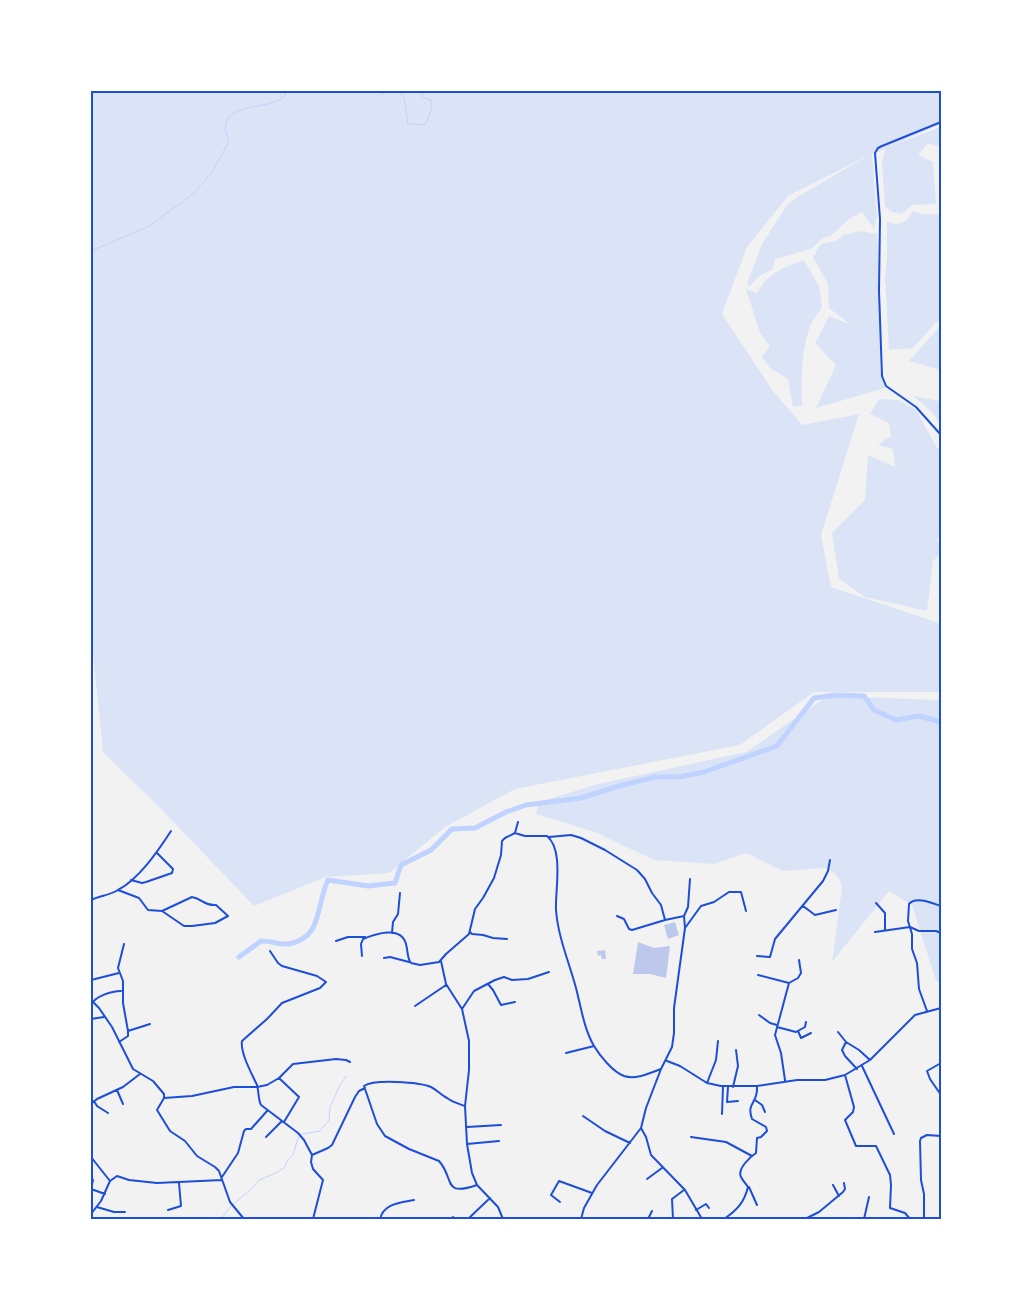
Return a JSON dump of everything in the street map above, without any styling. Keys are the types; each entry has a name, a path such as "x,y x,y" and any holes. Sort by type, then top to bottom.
{"street":[{"path":"941,122 882,146 875,153 880,219 879,291 882,376 886,386 916,407 941,435"},
{"path":"515,833 518,822"},
{"path":"91,900 118,890 131,880 157,852 171,831"},
{"path":"384,958 390,957 420,965 436,964 441,961 470,932 475,909 484,898 494,878 501,856 502,841 515,833 525,836 571,835 605,850 637,870 646,879 652,893 661,904 665,920"},
{"path":"549,836 556,859 556,912 559,929 567,964 594,1046 611,1066 626,1077 639,1076 661,1069"},
{"path":"131,880 142,883 172,873 173,869 157,852"},
{"path":"757,956 770,957 775,939 826,876 830,860"},
{"path":"581,1219 583,1210 592,1193 641,1128 646,1108 672,1047 674,1008 685,928 684,916 688,910 690,879"},
{"path":"118,890 139,898 148,910 162,911 172,908 192,897 197,898 207,906 216,905 228,916 215,923 184,926 162,911"},
{"path":"685,928 701,906 714,902 729,892 741,892 746,911"},
{"path":"392,932 393,922 398,914 400,893"},
{"path":"928,1012 919,989 917,963 912,949 912,934 908,914 910,902 916,900 941,906"},
{"path":"876,903 885,913 885,930"},
{"path":"803,906 816,915 836,910"},
{"path":"617,916 624,919 629,929 632,930 684,916"},
{"path":"876,932 910,927 919,931 936,931 941,933"},
{"path":"336,941 345,937 367,937 392,932 404,939 410,962"},
{"path":"470,932 490,938 507,939"},
{"path":"362,956 362,941 367,937"},
{"path":"119,1042 128,1036 123,1003 123,981 118,968 124,944"},
{"path":"270,951 282,966 317,976 326,982 320,988 282,1004 242,1040 241,1047 258,1087 261,1105 298,1133 304,1140 312,1155 310,1162 313,1169 323,1180 313,1219"},
{"path":"785,1081 781,1052 775,1035 789,983 801,975 800,960"},
{"path":"441,961 446,984 462,1009 469,1043 465,1106 467,1144 472,1173 477,1185 498,1207 503,1219"},
{"path":"462,1009 474,991 502,977 512,980 528,979 549,972"},
{"path":"91,980 119,973"},
{"path":"758,975 789,983"},
{"path":"415,1006 446,984"},
{"path":"488,984 501,1005 515,1002"},
{"path":"92,1000 110,993 122,991"},
{"path":"91,1005 92,1000"},
{"path":"92,1000 105,1017 133,1069 154,1081 164,1094 164,1098 157,1110 170,1131 189,1144 197,1156 215,1167 222,1178 230,1202 244,1219"},
{"path":"666,1060 680,1066 707,1083 728,1087 757,1086 812,1079 825,1080 845,1075 862,1066 912,1017 941,1008"},
{"path":"759,1016 777,1026 798,1032 801,1038 811,1034"},
{"path":"91,1019 105,1017"},
{"path":"798,1032 805,1027 806,1022"},
{"path":"128,1032 150,1024"},
{"path":"838,1032 846,1042 854,1046 870,1060"},
{"path":"707,1083 714,1065 718,1041"},
{"path":"846,1042 842,1052 857,1069"},
{"path":"566,1054 594,1046"},
{"path":"733,1087 738,1066 736,1050"},
{"path":"164,1098 192,1096 234,1086 258,1087 267,1085 279,1078 294,1064 336,1059 350,1062"},
{"path":"941,1062 927,1071 930,1079 941,1094"},
{"path":"862,1066 894,1134"},
{"path":"91,1104 117,1090 140,1074"},
{"path":"845,1075 854,1107 853,1112 845,1120 856,1146 876,1146 890,1175 890,1208 905,1213 910,1219"},
{"path":"266,1137 283,1122 299,1097 279,1078"},
{"path":"312,1155 332,1145 354,1097 365,1088 366,1084 375,1082 424,1085 434,1089 451,1101 465,1106"},
{"path":"722,1114 723,1086"},
{"path":"757,1086 758,1095 749,1109 752,1119 767,1129 766,1133 757,1138 756,1151 740,1173 757,1205"},
{"path":"728,1087 727,1102 738,1101"},
{"path":"365,1088 378,1124 385,1136 415,1152 439,1161 449,1181 455,1188 463,1190 477,1185"},
{"path":"117,1090 123,1104"},
{"path":"755,1100 762,1105 765,1112"},
{"path":"94,1101 97,1106 108,1113"},
{"path":"222,1178 238,1153 244,1131 251,1129 267,1110"},
{"path":"583,1116 605,1131 630,1143"},
{"path":"467,1127 501,1125"},
{"path":"641,1128 646,1137 651,1155 685,1190 702,1219"},
{"path":"924,1219 920,1141 925,1136 941,1136"},
{"path":"691,1137 726,1142 752,1156"},
{"path":"467,1144 499,1141"},
{"path":"91,1156 110,1180"},
{"path":"647,1179 662,1168"},
{"path":"91,1214 105,1194 110,1180 117,1176 142,1182 179,1183 222,1178"},
{"path":"91,1177 93,1180 91,1189 105,1194"},
{"path":"560,1202 550,1195 559,1181 592,1193"},
{"path":"168,1210 181,1206 179,1183"},
{"path":"805,1219 813,1217 839,1196 845,1189 844,1183"},
{"path":"833,1185 839,1196"},
{"path":"724,1219 740,1207 748,1186"},
{"path":"673,1219 672,1199 685,1190"},
{"path":"864,1219 869,1197"},
{"path":"468,1219 490,1198"},
{"path":"380,1219 388,1206 414,1200"},
{"path":"696,1210 706,1204 709,1208"},
{"path":"96,1207 114,1212 125,1212"},
{"path":"648,1219 652,1211"},
{"path":"450,1219 453,1216 455,1219"}],"shaded area":[{"path":"91,91 941,91 941,124 890,146 941,127 941,147 928,143 918,155 933,162 936,204 913,205 901,214 892,212 885,207 882,162 885,149 872,154 877,217 874,229 862,212 849,219 832,235 822,239 811,249 775,259 772,270 759,276 750,286 747,284 762,244 787,205 871,154 788,196 747,247 722,314 773,391 802,425 859,414 821,535 831,587 936,622 941,626 941,692 814,692 740,745 515,789 445,827 389,873 326,877 254,906 164,812 103,752 91,633"},
{"path":"913,211 922,214 941,215 941,317 913,348 889,350 885,278 887,221 896,224 906,221"},
{"path":"861,231 877,234 881,321 880,370 885,388 816,408 836,365 815,343 829,316 851,325 829,308 828,284 813,257 821,244 836,241 844,235"},
{"path":"804,260 819,286 822,307 811,324 805,344 803,354 802,406 793,407 788,379 770,368 762,357 770,346 760,333 746,289 757,293 771,276 789,265"},
{"path":"941,325 941,370 909,361"},
{"path":"913,396 939,401 941,398 941,424 932,412"},
{"path":"879,399 899,400 916,410 937,448 941,450 941,533 937,540 941,547 941,553 933,561 927,611 865,597 839,579 832,533 865,500 868,455 895,467 893,449 878,445 891,436 889,423 870,414"},
{"path":"828,696 941,700 941,982 936,981 912,905 889,891 832,962 842,888 838,878 831,871 824,868 783,871 746,853 714,864 654,860 595,832 536,814 539,802 598,784 746,752"}],"building":[{"path":"675,922 679,935 668,939 664,925"},
{"path":"638,942 654,948 670,946 666,978 650,974 633,974"},
{"path":"605,950 606,959 602,959 601,955 598,956 597,951"}],"waterway":[{"path":"91,251 149,226 192,195 213,171 229,141 225,129 228,118 232,114 246,108 279,100 285,96 286,91"},
{"path":"375,91 384,94 387,91"},
{"path":"399,91 404,97 408,124 425,125 431,111 432,101 423,97 420,91"},
{"path":"239,957 261,941 288,944 299,941 307,935 317,919 328,880 368,886 395,883 401,865 431,850 452,829 475,828 506,812 526,805 581,798 655,777 679,777 704,772 777,746 814,698 836,695 864,696 874,710 896,720 919,716 941,722"},
{"path":"234,1204 259,1180 285,1167 287,1161 293,1155 298,1138 302,1134 320,1131 329,1120 330,1107 346,1076"},
{"path":"221,1219 231,1206"}]}
